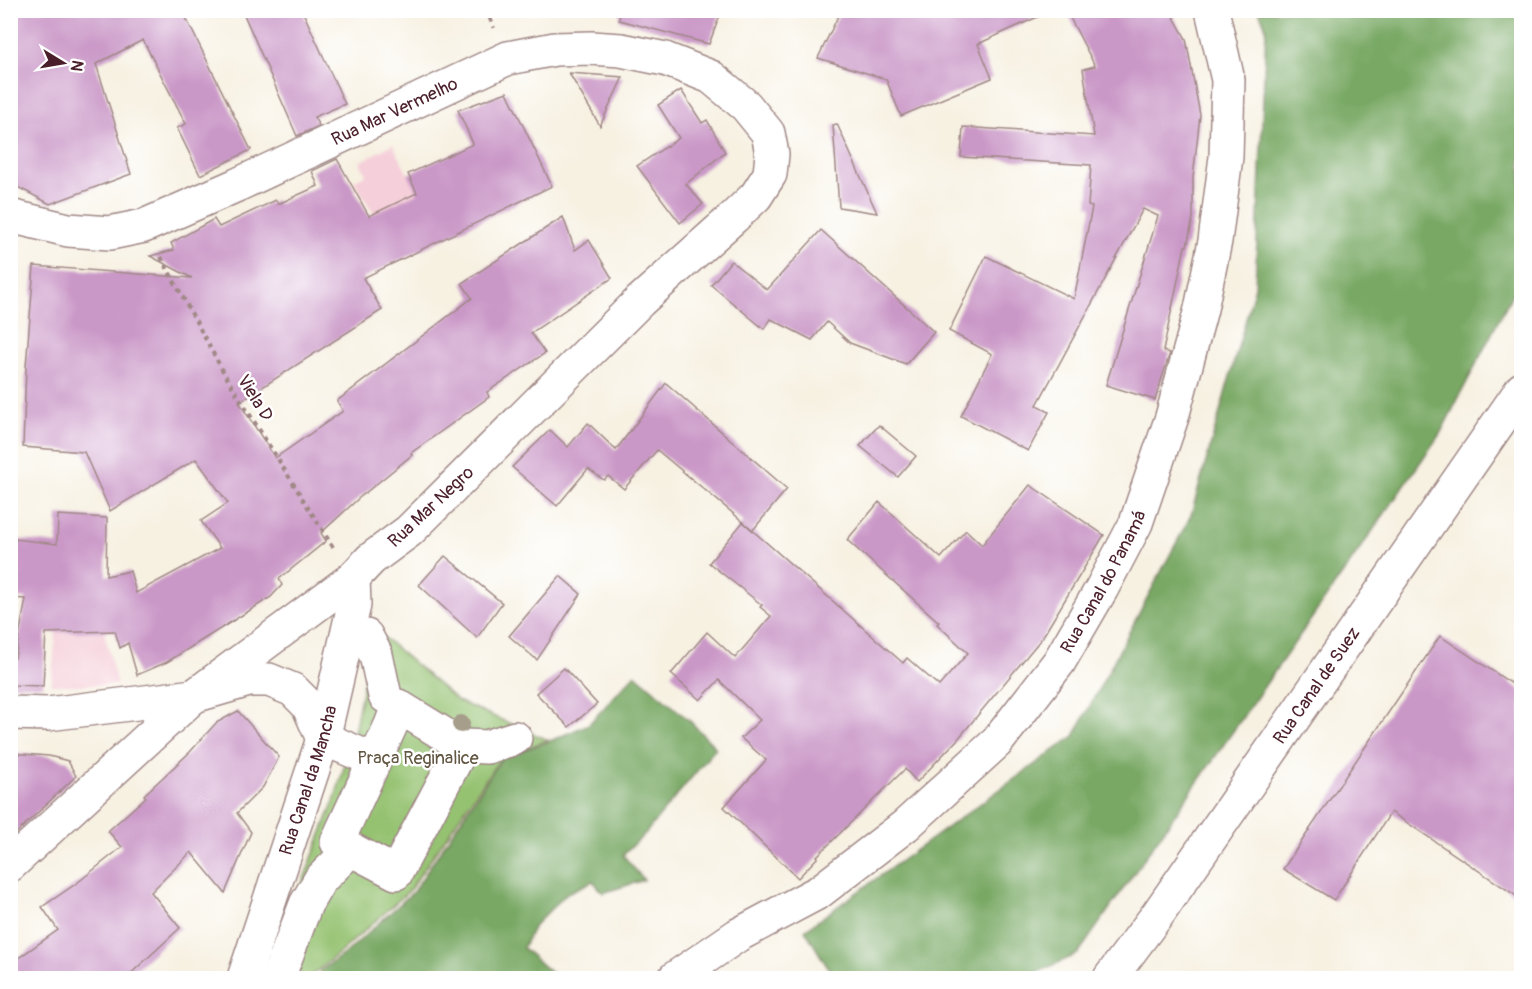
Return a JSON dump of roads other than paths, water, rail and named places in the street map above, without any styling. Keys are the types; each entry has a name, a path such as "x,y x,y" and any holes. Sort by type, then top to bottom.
{"street":[{"name":"Rua Canal do Panamá","path":"675,978 738,935 819,892 922,810 997,742 1059,662 1102,588 1136,523 1172,417 1201,309 1215,241 1226,157 1228,80 1212,10"},
{"name":"Rua Mar Vermelho","path":"10,216 68,230 110,233 144,226 508,58 555,49 621,50 665,59 711,77 746,106 768,134"},
{"name":"Rua Mar Negro","path":"10,865 194,696 353,578 371,559 409,531 640,301 756,195 770,174 772,154 768,134"},
{"name":"Rua Canal de Suez","path":"1110,978 1185,875 1521,389"},
{"name":"Rua Canal da Mancha","path":"244,978 329,741 354,605 353,578"},
{"path":"340,860 337,842 374,760 391,701 376,655 366,636"},
{"path":"10,713 48,714 194,696 249,680 269,680 293,690 308,705 329,741 374,760"},
{"path":"351,687 391,701 463,746 487,747 515,738"},
{"path":"302,849 396,873 463,746"},
{"path":"278,978 293,949 306,904 320,880 340,860"}],"park label":[{"name":"Praça Reginalice","path":"418,758"}]}
